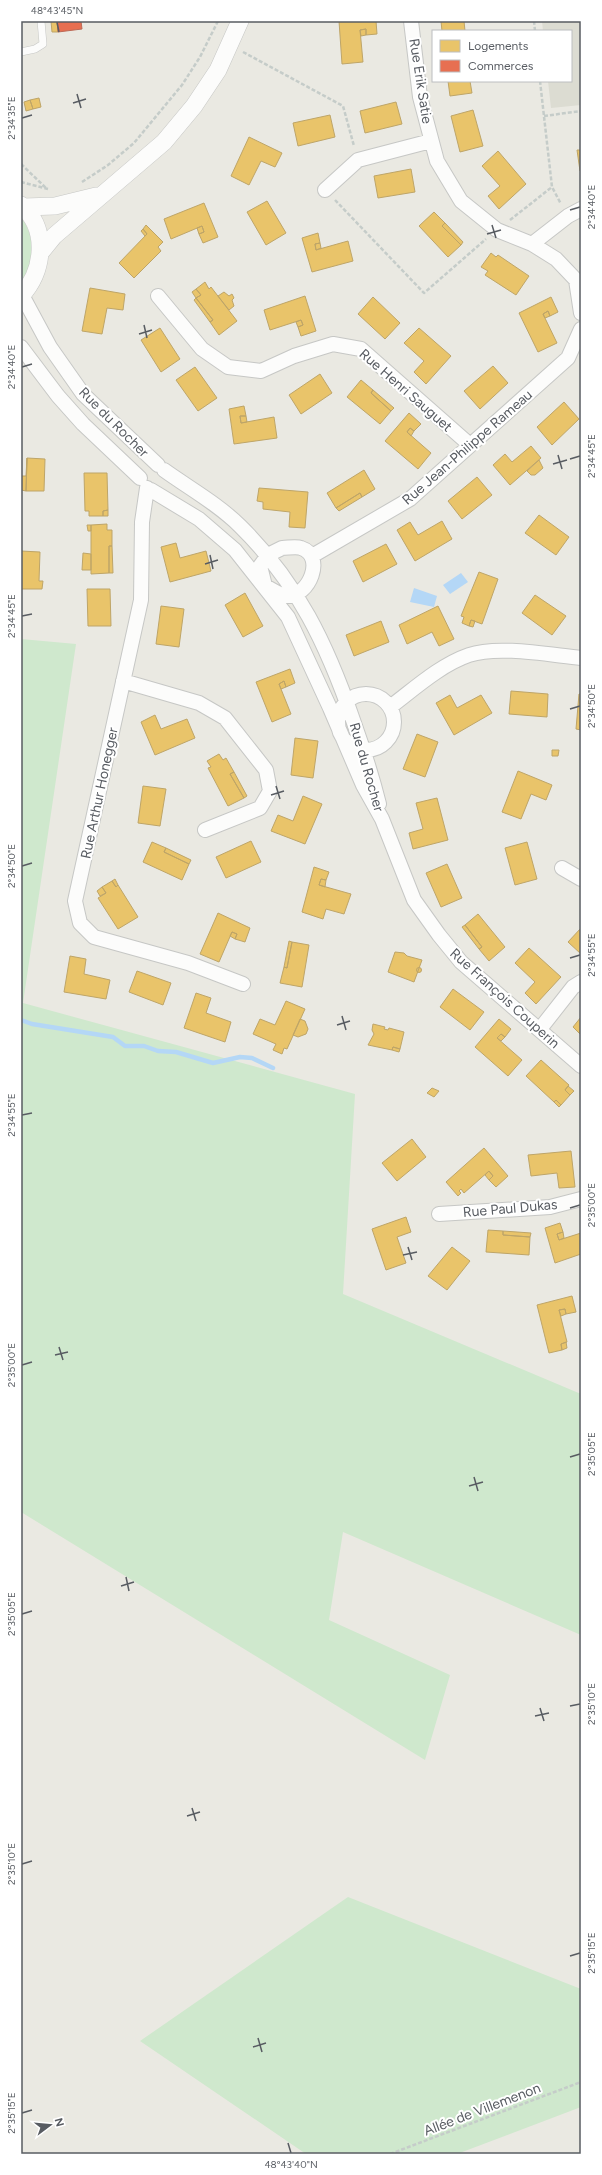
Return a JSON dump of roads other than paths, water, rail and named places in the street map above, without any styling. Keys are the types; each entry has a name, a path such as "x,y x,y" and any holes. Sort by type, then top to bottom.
{"street":[{"path":"41,252 54,236 164,142 194,106 218,70 240,21"},
{"name":"Rue Erik Satie","path":"411,21 420,97 437,161 461,201 496,230 532,244"},
{"name":"Rue Erik Satie","path":"325,190 358,160 431,141"},
{"path":"22,206 55,206 86,200 102,194"},
{"path":"21,295 33,281 41,252 39,236 33,221 22,206"},
{"path":"581,210 568,216 532,244 556,259 578,278 581,313"},
{"name":"Rue du Rocher","path":"21,295 50,347 83,394 161,468 239,525 268,555 298,595 327,649 347,701 374,781 382,818"},
{"name":"Rue Henri Sauguet","path":"158,296 202,349 228,367 261,371 294,356 333,344 361,349 470,446"},
{"name":"Rue Jean-Philippe Rameau","path":"312,556 410,499 568,358 581,329"},
{"name":"Rue du Rocher","path":"21,347 58,396 83,424 146,485 199,519 235,550 265,586 288,617 330,708 362,785 382,818"},
{"path":"146,467 161,468 166,479 162,486 146,485 146,467"},
{"name":"Rue Arthur Honegger","path":"146,485 142,522 141,600 76,901 80,923 94,937 188,962 243,984"},
{"path":"282,548 301,548 312,556 314,565 309,583 298,595 286,597 265,586 260,566 268,555 282,548"},
{"path":"390,707 436,673 469,655 507,650 581,658"},
{"path":"123,681 199,703 225,718 266,770 270,791 260,808 205,830"},
{"path":"368,694 377,696 390,707 394,719 392,733 389,739 380,747 364,751 349,745 340,733 338,726 339,713 347,701 355,696 368,694"},
{"name":"Rue François Couperin","path":"382,818 414,900 439,935 461,962 581,1066"},
{"path":"562,868 581,879"},
{"path":"540,1029 573,987 581,982"},
{"name":"Rue Paul Dukas","path":"439,1214 550,1207 581,1199"}],"lane":[{"path":"21,52 35,49 43,44 41,21"}],"water":[{"path":"461,573 468,582 450,594 443,585"},
{"path":"414,588 437,596 434,607 410,602"}],"waterway":[{"path":"21,1020 32,1024 113,1037 125,1046 144,1046 158,1051 176,1052 213,1063 240,1057 252,1058 273,1068"}]}
